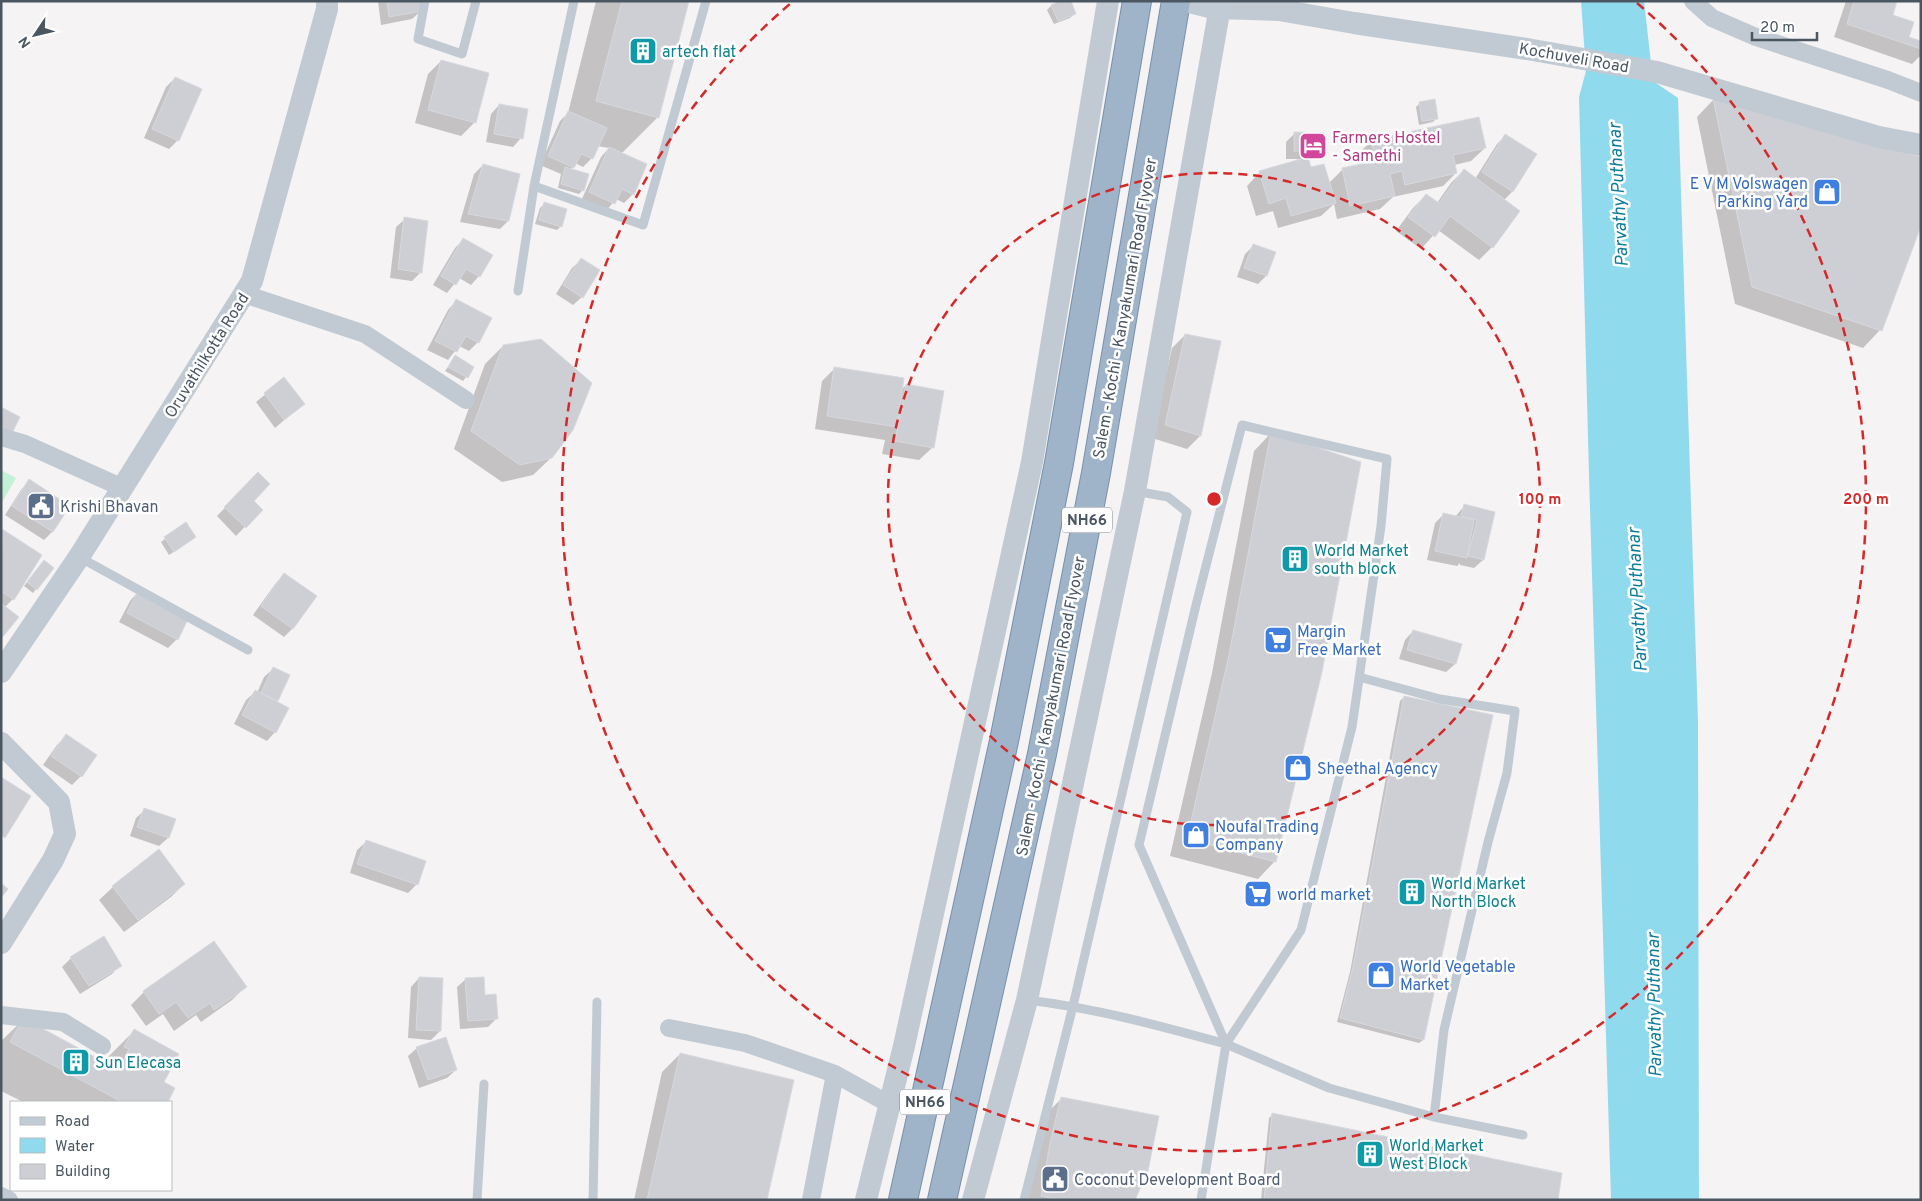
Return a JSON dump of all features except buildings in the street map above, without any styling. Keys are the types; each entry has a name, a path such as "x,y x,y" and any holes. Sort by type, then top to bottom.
{"highway":[{"name":"NH66","path":"903,1200 1002,750 1053,492 1137,2"},
{"name":"Salem - Kochi - Kanyakumari Road Flyover","path":"942,1200 1042,754 1096,473 1181,5"}],"main road":[{"path":"1181,5 1220,5"}],"street":[{"name":"Oruvathilkotta Road","path":"1,672 79,557 252,280 324,18 327,1"},
{"path":"866,1200 904,1046 1032,462 1108,1"},
{"path":"1693,1 1712,18 1756,37 1888,80 1921,93"},
{"path":"973,1200 1027,1000 1135,491 1220,5"},
{"name":"Kochuveli Road","path":"1220,5 1270,6 1657,72 1879,137 1921,145"},
{"path":"244,294 365,334 466,400"},
{"path":"1,437 25,444 122,488"},
{"path":"1,743 59,802 66,834 53,860 1,943"},
{"path":"1,1015 63,1022 102,1046"},
{"path":"669,1028 745,1043 835,1074 889,1104"},
{"path":"811,1200 835,1074"},
{"path":"1,1196 9,1200"}],"lane":[{"path":"425,1 418,39 462,54 476,1"},
{"path":"518,291 534,186 574,1"},
{"path":"534,186 643,225 706,1"},
{"path":"1201,1200 1226,1044 1301,930 1352,727 1381,526 1387,459 1242,425 1139,845 1226,1044"},
{"path":"1024,1200 1073,1006 1187,512 1168,497 1135,491"},
{"path":"79,557 248,650"},
{"path":"1359,676 1440,699 1515,711 1507,773 1488,842 1444,1030 1434,1117"},
{"path":"1027,1000 1073,1006 1152,1024 1226,1044 1329,1088 1434,1117 1522,1135"},
{"path":"593,1200 597,1002"},
{"path":"477,1200 484,1084"}],"green space":[{"path":"1,470 16,478 1,504"}],"water":[{"name":"Parvathy Puthanar","path":"1581,1 1644,1 1653,81 1678,98 1698,721 1699,1200 1611,1200 1579,97 1586,71"}],"place":[{"name":"artech flat","path":"643,51"},
{"name":"Farmers Hostel - Samethi","path":"1313,146"},
{"name":"E V M Volswagen Parking Yard","path":"1827,192"},
{"name":"Krishi Bhavan","path":"41,506"},
{"name":"World Market south block","path":"1295,559"},
{"name":"Margin Free Market","path":"1278,640"},
{"name":"Sheethal Agency","path":"1298,768"},
{"name":"Noufal Trading Company","path":"1196,835"},
{"name":"World Market North Block","path":"1412,892"},
{"name":"world market","path":"1258,894"},
{"name":"World Vegetable Market","path":"1381,975"},
{"name":"Sun Elecasa","path":"76,1062"},
{"name":"World Market West Block","path":"1370,1154"},
{"name":"Coconut Development Board","path":"1055,1179"}]}
